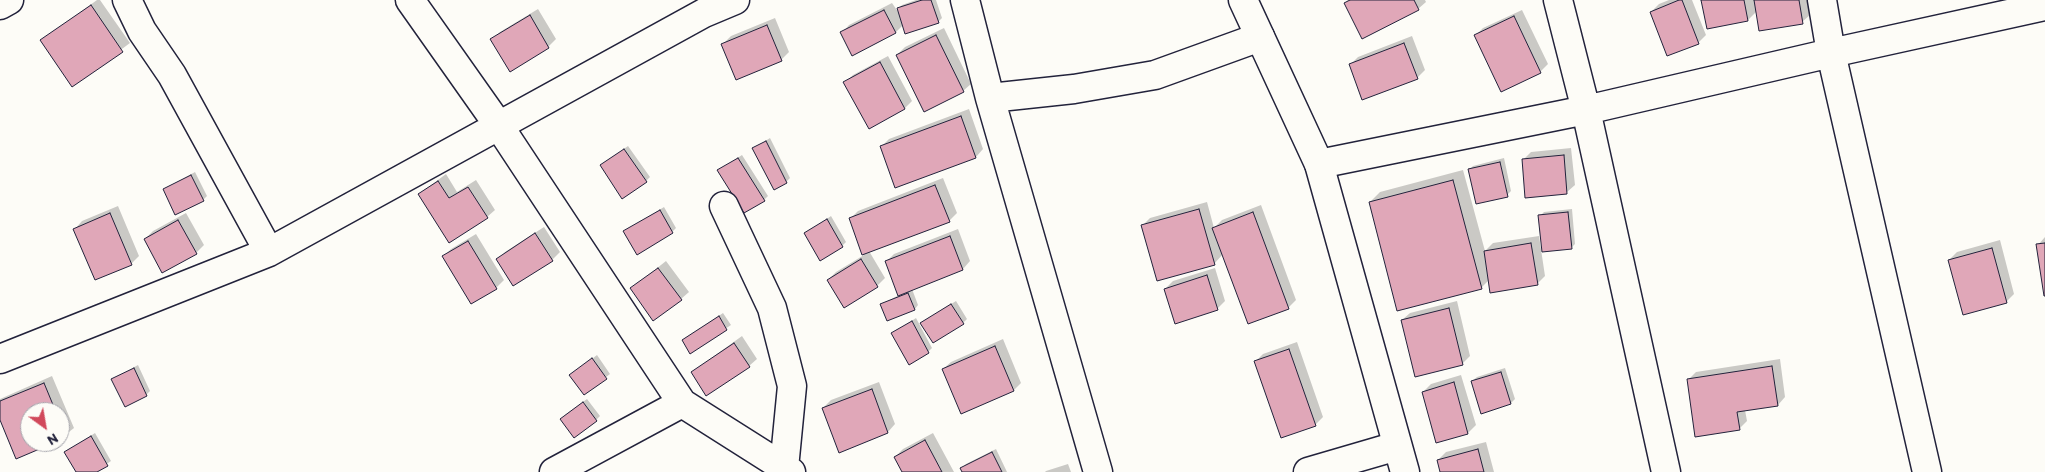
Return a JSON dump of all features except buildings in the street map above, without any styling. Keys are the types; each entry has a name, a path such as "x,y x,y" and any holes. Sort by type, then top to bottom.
{"street":[{"path":"0,5 9,0"},
{"path":"127,0 142,31 172,75 269,252"},
{"path":"410,0 499,126 682,403 788,470 792,386 772,308 724,206"},
{"path":"0,359 269,252 499,126 701,7 734,0"},
{"path":"964,0 990,98 1098,472"},
{"path":"1243,0 1319,164 1405,472"},
{"path":"1558,0 1586,110 1666,472"},
{"path":"1822,0 1831,53 1927,472"},
{"path":"1319,164 1586,110 2045,6"},
{"path":"990,98 1074,89 1155,75 1260,37"},
{"path":"554,472 682,403"},
{"path":"1308,472 1397,446"}]}
